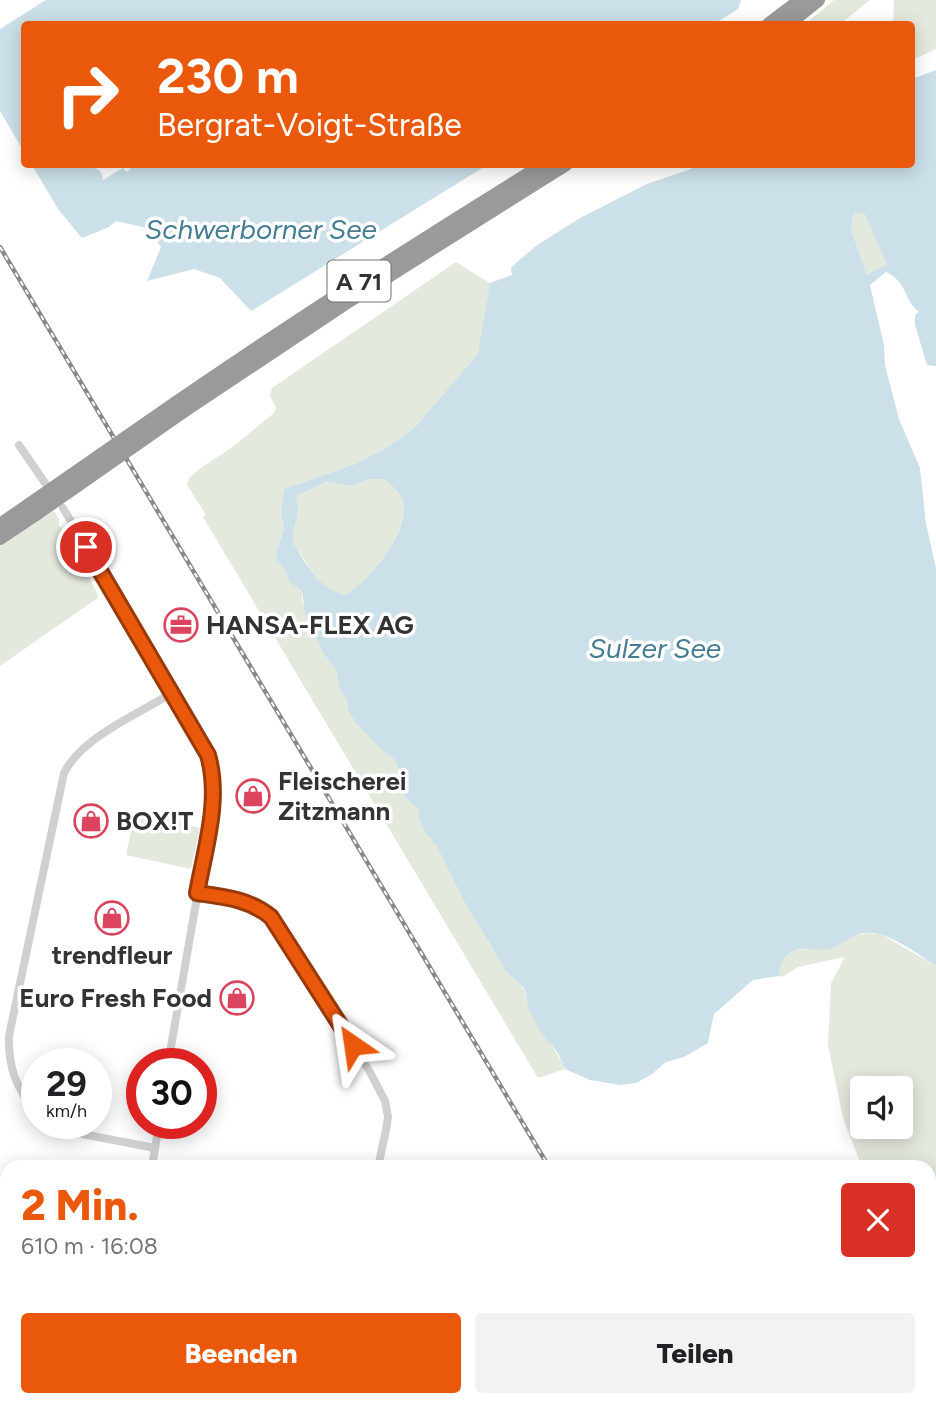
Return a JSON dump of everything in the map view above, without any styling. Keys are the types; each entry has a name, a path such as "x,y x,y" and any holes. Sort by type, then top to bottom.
{"highway":[{"path":"773,21 801,0"},
{"path":"792,21 818,0"},
{"name":"A 71","path":"0,538 33,509 419,242 539,168"},
{"name":"A 71","path":"179,408 560,168"},
{"name":"A 71","path":"0,525 33,509"}],"street":[{"path":"19,444 45,483"},
{"path":"62,508 205,748 213,772 213,805 171,1048"},
{"path":"21,1091 11,1071 9,1036 64,773 69,761 88,744 172,693"},
{"path":"197,893 242,900 259,907 283,933 385,1101 388,1117 380,1160"},
{"path":"104,1139 155,1148"},
{"path":"153,1160 156,1139"}],"shaded area":[{"path":"834,0 870,0 844,21 809,21"},
{"path":"894,0 936,0 936,49 915,59 915,21 893,21"},
{"path":"854,213 864,213 888,264 867,275 851,229"},
{"path":"456,262 490,283 479,354 416,426 388,447 355,464 284,489 281,513 284,529 276,552 277,560 290,581 302,591 302,601 323,653 336,670 348,710 385,753 394,759 403,778 403,795 419,810 423,825 438,847 487,940 498,958 525,990 535,1021 565,1069 538,1078 203,517 206,515 187,485 189,478 199,469 234,446 274,413 276,408 270,396 272,388"},
{"path":"369,479 384,479 399,493 404,507 402,521 388,551 366,578 345,595 319,580 294,544 298,508 296,499 297,495 328,482 353,486"},
{"path":"54,511 59,519 59,527 64,528 99,597 0,666 0,546"},
{"path":"136,809 186,814 184,824 200,828 191,869 126,855"},
{"path":"866,933 881,934 936,966 936,1160 859,1160 851,1139 913,1139 913,1076 850,1076 850,1136 843,1118 828,1045 831,983 845,957 798,967 782,977 779,976 781,964 792,952 836,946"}],"water":[{"path":"46,0 741,0 738,9 719,21 21,21 21,147 0,111 0,29"},
{"name":"Sulzer See","path":"936,70 936,366 927,365 915,325 915,315 919,312 898,281 886,272 870,285 884,345 885,365 899,419 920,468 926,524 936,568 936,966 894,940 870,933 856,935 828,949 795,951 783,960 779,976 753,980 714,1014 708,1043 684,1057 666,1062 636,1083 620,1085 590,1080 565,1069 558,1053 541,1033 528,1008 525,989 506,971 464,901 437,846 424,830 419,819 419,810 403,795 403,778 394,759 356,723 348,710 336,670 323,653 305,614 302,591 289,581 286,571 277,560 276,552 284,529 281,513 284,489 355,464 388,447 416,426 478,354 490,283 512,275 511,268 536,246 580,218 647,184 691,169 915,168 915,78","holes":["854,213 864,213 887,264 867,275 851,229","369,479 384,479 400,495 404,507 402,521 388,551 377,566 345,595 319,580 296,546 293,539 298,513 296,499 298,495 327,482 353,486"]},
{"name":"Schwerborner See","path":"34,168 96,168 102,174 103,180 123,168 127,172 131,168 482,168 251,311 220,278 194,269 147,281 161,247 147,228 116,221 109,227 82,238 58,209"}],"railway":[{"path":"0,247 545,1160"}],"place":[{"name":"HANSA-FLEX AG","path":"181,625"},
{"name":"Fleischerei Zitzmann","path":"253,796"},
{"name":"BOX!T","path":"91,821"},
{"name":"trendfleur","path":"112,918"},
{"name":"Euro Fresh Food","path":"237,998"}],"route":[{"path":"86,547 208,755 213,772 213,805 197,893 242,900 259,907 271,917 353,1045"}]}
